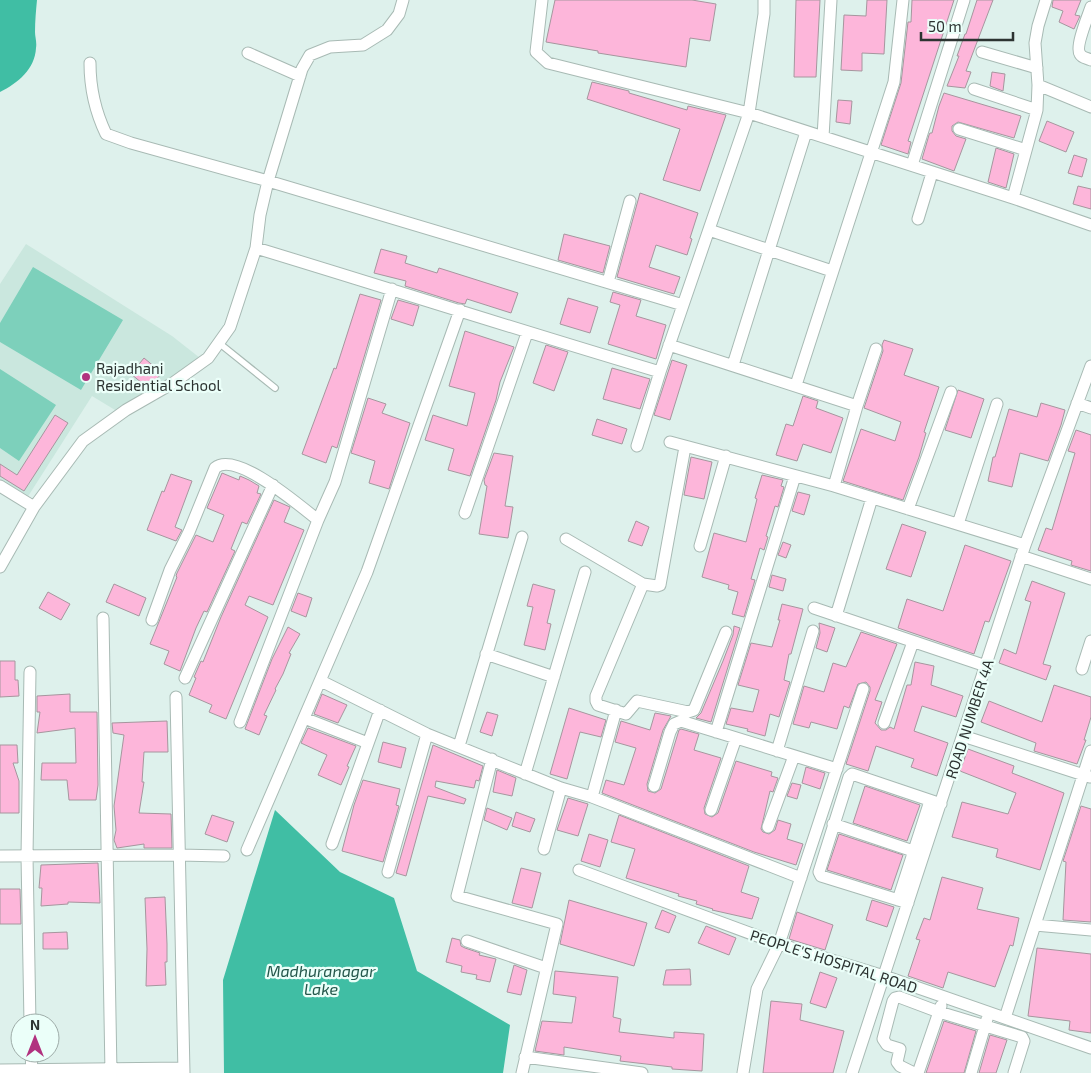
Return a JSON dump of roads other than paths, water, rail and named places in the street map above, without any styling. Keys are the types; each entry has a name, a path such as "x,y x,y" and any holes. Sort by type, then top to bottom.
{"street":[{"path":"0,567 34,507 84,441 126,410 173,382 208,358 219,343 230,327 256,248 260,215 268,181 300,76 310,55 330,47 363,45 387,30 399,14 403,0"},
{"path":"542,0 536,52 548,62 749,113 1091,225"},
{"path":"637,446 669,345 749,113 764,14 764,0"},
{"path":"823,137 831,0"},
{"path":"796,385 894,82 903,0"},
{"path":"912,165 964,0"},
{"path":"1013,198 1037,110 1038,85 1035,43 1046,0"},
{"path":"1090,11 1078,49 1082,57 1091,60"},
{"path":"982,52 1037,68"},
{"path":"248,53 300,76"},
{"path":"90,63 90,80 94,103 106,134 130,143 268,181 683,305"},
{"path":"1038,85 1091,106"},
{"path":"974,88 1037,110"},
{"path":"959,129 1026,150"},
{"path":"733,365 806,132"},
{"path":"918,219 932,173"},
{"path":"608,282 630,201"},
{"path":"709,230 832,271"},
{"path":"256,248 460,310 527,333 660,372"},
{"path":"240,722 334,482 392,289"},
{"path":"246,850 367,572 460,310"},
{"path":"465,513 527,333"},
{"path":"669,345 856,406"},
{"path":"834,486 856,406 876,349"},
{"name":"ROAD NUMBER 4A","path":"852,1073 884,976 903,901 935,802 963,736 1023,551 1091,366"},
{"path":"908,509 951,392"},
{"path":"1077,403 1091,408"},
{"path":"958,524 997,404"},
{"path":"670,442 834,486 958,524 1091,579"},
{"path":"566,539 643,584 660,585 685,447"},
{"path":"700,546 726,456"},
{"path":"152,620 170,570 189,532 215,468 219,464 227,463 252,473 273,485 318,520"},
{"path":"716,732 795,476"},
{"path":"185,678 273,485"},
{"path":"0,486 34,507"},
{"path":"836,616 872,498"},
{"path":"459,746 522,537"},
{"path":"525,774 585,572"},
{"path":"643,584 596,696 598,704 626,714 637,701 641,700 688,712 694,710 726,632"},
{"path":"814,608 986,666"},
{"path":"103,618 111,1070"},
{"path":"777,751 813,631"},
{"path":"1082,669 1091,641"},
{"path":"884,723 913,642"},
{"path":"486,654 554,677"},
{"path":"30,672 27,856 30,1013"},
{"path":"321,681 427,734 561,788 592,798 801,878"},
{"path":"743,1073 757,989 779,944 863,689"},
{"path":"0,1070 184,1070 176,697"},
{"path":"332,844 380,710"},
{"path":"592,798 616,710"},
{"path":"304,718 368,744"},
{"path":"654,786 674,724 681,721 837,769"},
{"path":"388,872 427,734"},
{"path":"963,736 1087,776"},
{"path":"711,810 736,738"},
{"path":"1005,1018 1087,776 1091,751"},
{"path":"768,827 794,756"},
{"path":"492,759 457,896 557,924 522,1073"},
{"path":"903,901 821,876 819,868 833,824 849,777 852,774 935,802"},
{"path":"544,849 561,788"},
{"path":"833,824 919,853"},
{"path":"0,856 179,854 224,856"},
{"name":"PEOPLE'S HOSPITAL ROAD","path":"579,870 779,944 884,976 1091,1048"},
{"path":"1036,925 1091,930"},
{"path":"467,942 546,968"},
{"path":"914,1073 900,1066 897,1062 900,1049 887,1045 883,1039 893,1001 899,997 939,1012 1022,1037 1024,1039 1014,1073"},
{"path":"918,1073 944,997"},
{"path":"970,1073 989,1013"},
{"path":"525,1057 642,1073"}],"lane":[{"path":"219,343 275,388"}],"water":[{"path":"0,0 37,0 35,56 24,75 0,92"},
{"name":"Madhuranagar Lake","path":"275,810 340,872 394,898 417,971 510,1025 503,1073 224,1073 223,980"}],"place":[{"name":"Rajadhani Residential School","path":"86,377"}]}
